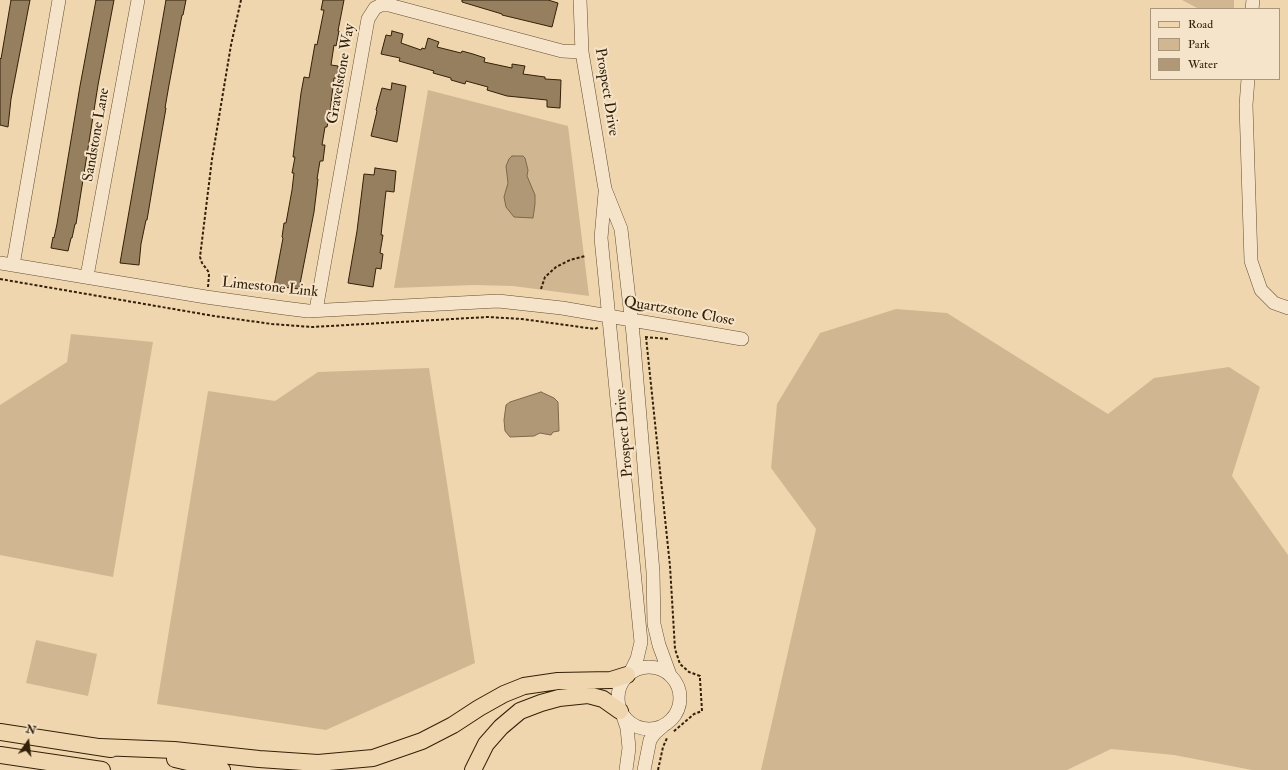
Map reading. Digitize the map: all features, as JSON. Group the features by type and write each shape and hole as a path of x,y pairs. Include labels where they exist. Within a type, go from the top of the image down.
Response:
{"main road":[{"path":"100,747 174,750 259,759 318,763 373,758 422,741 453,725 504,694 524,686 558,681 611,680 629,674"},
{"path":"473,770 486,744 501,727 520,711 559,698 588,695 603,699 621,713"},
{"path":"0,732 166,757 222,770"},
{"path":"0,755 102,770"}],"street":[{"path":"13,265 59,0"},
{"name":"Sandstone Lane","path":"87,276 138,0"},
{"name":"Prospect Drive","path":"580,0 582,52 605,189 621,229 631,321 653,572 654,624 659,645 670,675"},
{"name":"Gravelstone Way","path":"316,310 368,19 375,8 381,5 389,5 562,51 582,52"},
{"path":"1248,80 1246,105 1251,261 1261,290 1274,303 1288,308"},
{"name":"Prospect Drive","path":"605,189 601,238 641,642 637,659 629,674"},
{"name":"Limestone Link","path":"0,263 87,276 206,297 284,308 316,310 498,301 562,308 610,317"},
{"name":"Quartzstone Close","path":"610,317 742,339"},
{"path":"626,770 629,753 629,741 627,728 618,706 617,697 619,688 623,680 638,668 656,667 670,675 677,684 680,693 680,702 672,719 655,732 650,740 644,770"},
{"path":"621,713 628,722 641,728 655,728 664,725"}],"path":[{"path":"203,314 209,275 208,270 202,263 200,257 212,159 231,45 241,0"},
{"path":"541,289 545,277 556,267 570,260 585,256"},
{"path":"646,337 668,544 675,629 675,649 680,664 693,674 700,676 702,709 702,711 690,716 666,739 658,770"}],"green space":[{"path":"1182,0 1234,0 1234,8 1197,8"},
{"path":"428,90 568,126 589,296 513,286 474,285 394,288"},
{"path":"896,309 947,313 1108,414 1154,378 1229,367 1260,387 1232,476 1288,555 1288,770 1252,770 1174,755 1111,749 1067,770 761,770 816,529 771,468 777,404 820,333"},
{"path":"71,334 153,342 113,577 0,555 0,405 67,362"},
{"path":"429,368 475,663 326,730 157,704 208,391 275,401 318,372"},
{"path":"36,640 97,654 88,696 26,683"}],"water":[{"path":"512,156 523,156 525,158 528,170 527,176 535,195 533,218 514,217 506,207 504,197 508,183 506,166"},
{"path":"541,392 554,398 558,402 559,431 553,432 551,435 540,433 534,436 510,437 505,431 504,420 506,405 510,402"}],"building":[{"path":"11,0 30,0 11,99 8,127 0,125 0,58 1,59"},
{"path":"96,0 114,0 98,85 76,224 68,251 51,248 57,224"},
{"path":"166,0 186,0 169,85 147,220 141,244 139,265 120,263"},
{"path":"323,0 344,0 331,65 338,66 337,78 334,78 330,112 327,127 325,127 322,145 325,145 323,161 320,161 314,212 299,289 274,286 283,238 284,223 286,223 292,190 294,173 292,173 295,157 293,157 301,93 304,77 309,78 315,44 317,45 324,10 321,10"},
{"path":"462,0 548,0 558,3 552,27 502,15 462,2"},
{"path":"392,31 403,34 401,43 421,50 422,48 425,49 428,38 439,42 437,47 461,53 462,51 473,54 485,58 484,62 512,68 512,64 525,66 523,74 545,77 545,79 561,80 560,108 547,107 547,100 507,96 487,90 488,87 466,81 465,84 451,80 451,78 433,73 434,71 399,61 400,58 381,54 386,35 391,36"},
{"path":"392,83 406,86 397,142 371,136 382,88 391,90"},
{"path":"375,168 396,171 394,192 386,191 381,235 383,235 380,253 383,254 381,269 376,268 373,287 348,283 357,231 364,174 374,175"}]}
